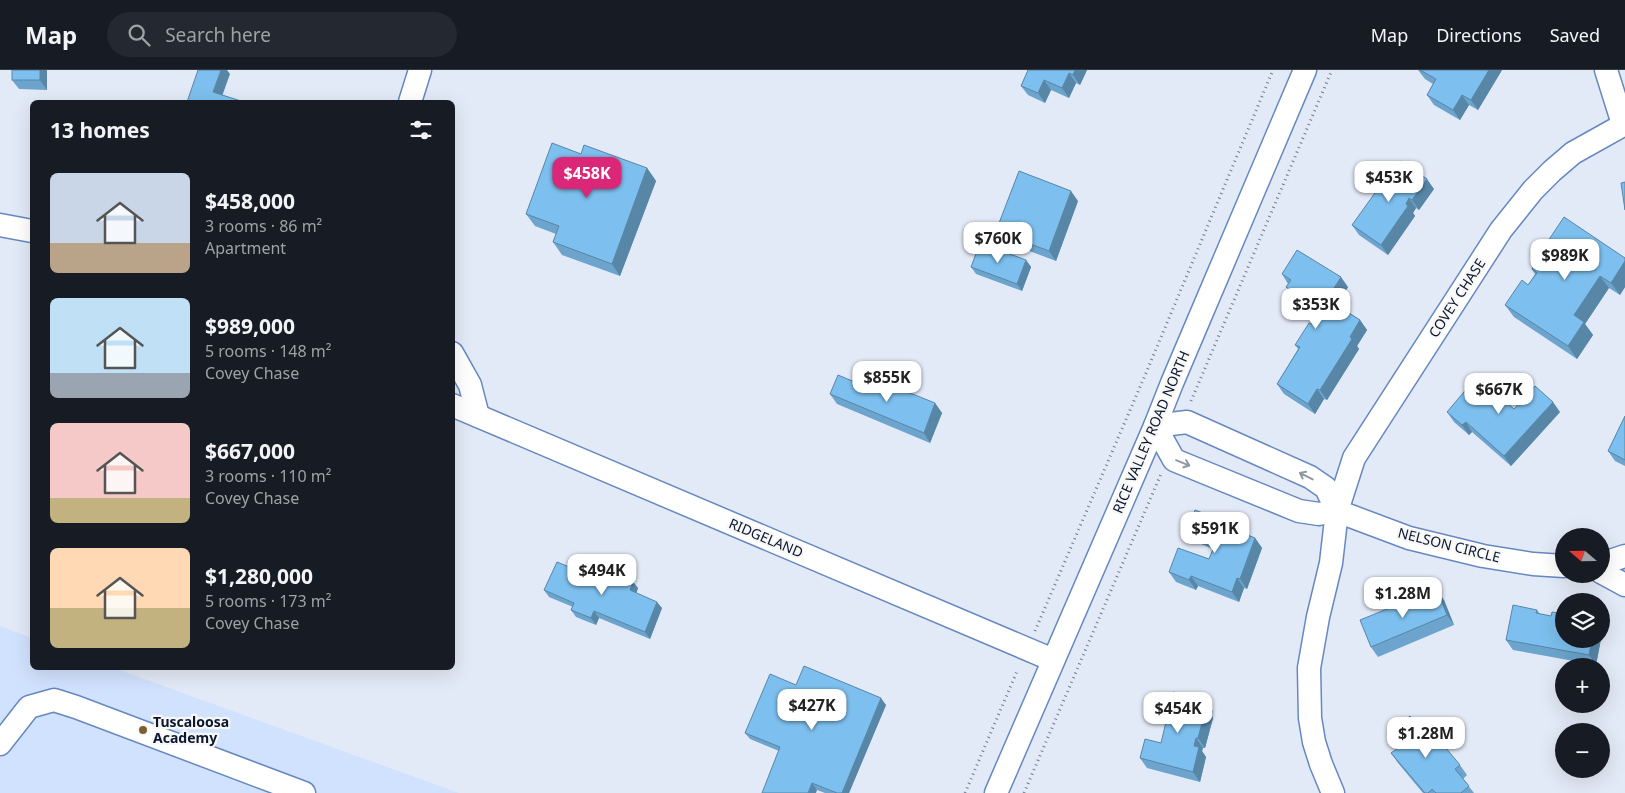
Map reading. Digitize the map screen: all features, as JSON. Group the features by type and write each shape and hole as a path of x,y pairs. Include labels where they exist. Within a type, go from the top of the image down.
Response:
{"street":[{"path":"411,100 420,70"},
{"name":"RICE VALLEY ROAD NORTH","path":"996,793 1155,426 1306,70"},
{"path":"1606,70 1624,124"},
{"name":"COVEY CHASE","path":"1333,793 1314,742 1310,718 1309,668 1318,617 1331,563 1337,511 1354,458 1502,230 1533,190 1573,154 1624,124"},
{"path":"0,225 30,231"},
{"path":"455,358 470,385 478,416"},
{"name":"RIDGELAND","path":"455,406 1053,660"},
{"path":"1187,422 1310,477 1326,488 1337,511 1319,514 1298,511 1174,460 1155,426 1187,422"},
{"name":"NELSON CIRCLE","path":"1337,511 1409,538 1483,556 1555,565"},
{"path":"1610,561 1625,556"},
{"path":"1610,577 1625,585"},
{"path":"0,744 29,707 54,700 304,793"}],"path":[{"path":"965,793 1146,373 1273,70"}],"shaded area":[{"name":"Tuscaloosa Academy","path":"0,626 30,637 30,670 120,670 459,793 0,793"}],"building":[{"path":"12,70 40,70 40,80 12,80"},
{"path":"198,70 221,70 213,92 238,100 188,100"},
{"path":"1028,70 1075,70 1073,75 1069,73 1062,88 1044,80 1038,93 1021,86"},
{"path":"1420,70 1489,70 1471,100 1462,95 1453,110 1427,95 1436,79"},
{"path":"552,143 581,154 584,145 647,168 612,264 553,242 559,226 526,214"},
{"path":"1400,161 1427,179 1412,200 1409,198 1406,204 1408,206 1381,245 1352,225 1380,186 1382,188"},
{"path":"1019,171 1071,191 1049,251 996,231"},
{"path":"1625,182 1625,210 1621,183"},
{"path":"1564,217 1625,258 1611,283 1600,276 1574,315 1584,322 1568,346 1505,305 1522,280 1528,285 1537,273 1532,269 1542,255 1546,258 1555,245 1548,241"},
{"path":"980,243 1026,260 1017,284 971,267"},
{"path":"1297,250 1341,277 1327,299 1360,320 1350,337 1352,339 1320,390 1317,389 1308,404 1277,384 1300,347 1295,345 1309,323 1314,325 1326,306 1315,300 1317,296 1307,290 1302,297 1286,287 1291,280 1282,274"},
{"path":"838,375 886,395 890,385 935,403 924,433 830,394"},
{"path":"1474,380 1484,389 1488,386 1514,409 1535,386 1553,402 1504,456 1466,422 1462,425 1447,412"},
{"path":"1625,416 1625,460 1608,451"},
{"path":"1195,510 1221,520 1219,526 1222,527 1222,525 1255,538 1240,579 1237,578 1232,592 1191,576 1189,580 1169,572 1178,548 1209,559 1216,542 1187,531"},
{"path":"557,562 597,578 602,568 633,582 630,590 657,602 645,632 594,611 591,618 571,610 574,603 544,590"},
{"path":"1437,590 1447,615 1371,647 1360,620 1397,605 1400,611 1415,605 1413,600"},
{"path":"1513,605 1537,610 1536,613 1551,616 1552,612 1555,612 1555,648 1590,648 1589,655 1506,640"},
{"path":"804,666 881,698 842,793 837,793 812,783 808,793 762,793 780,747 745,733 770,674 796,685"},
{"path":"1173,692 1206,701 1198,738 1196,738 1194,746 1199,747 1193,772 1140,758 1145,739 1161,743"},
{"path":"1410,716 1421,728 1426,724 1460,765 1455,769 1469,786 1461,793 1436,793 1432,789 1425,793 1391,753 1398,748 1387,735"}],"place":[{"name":"Tuscaloosa Academy","path":"143,730"}]}
